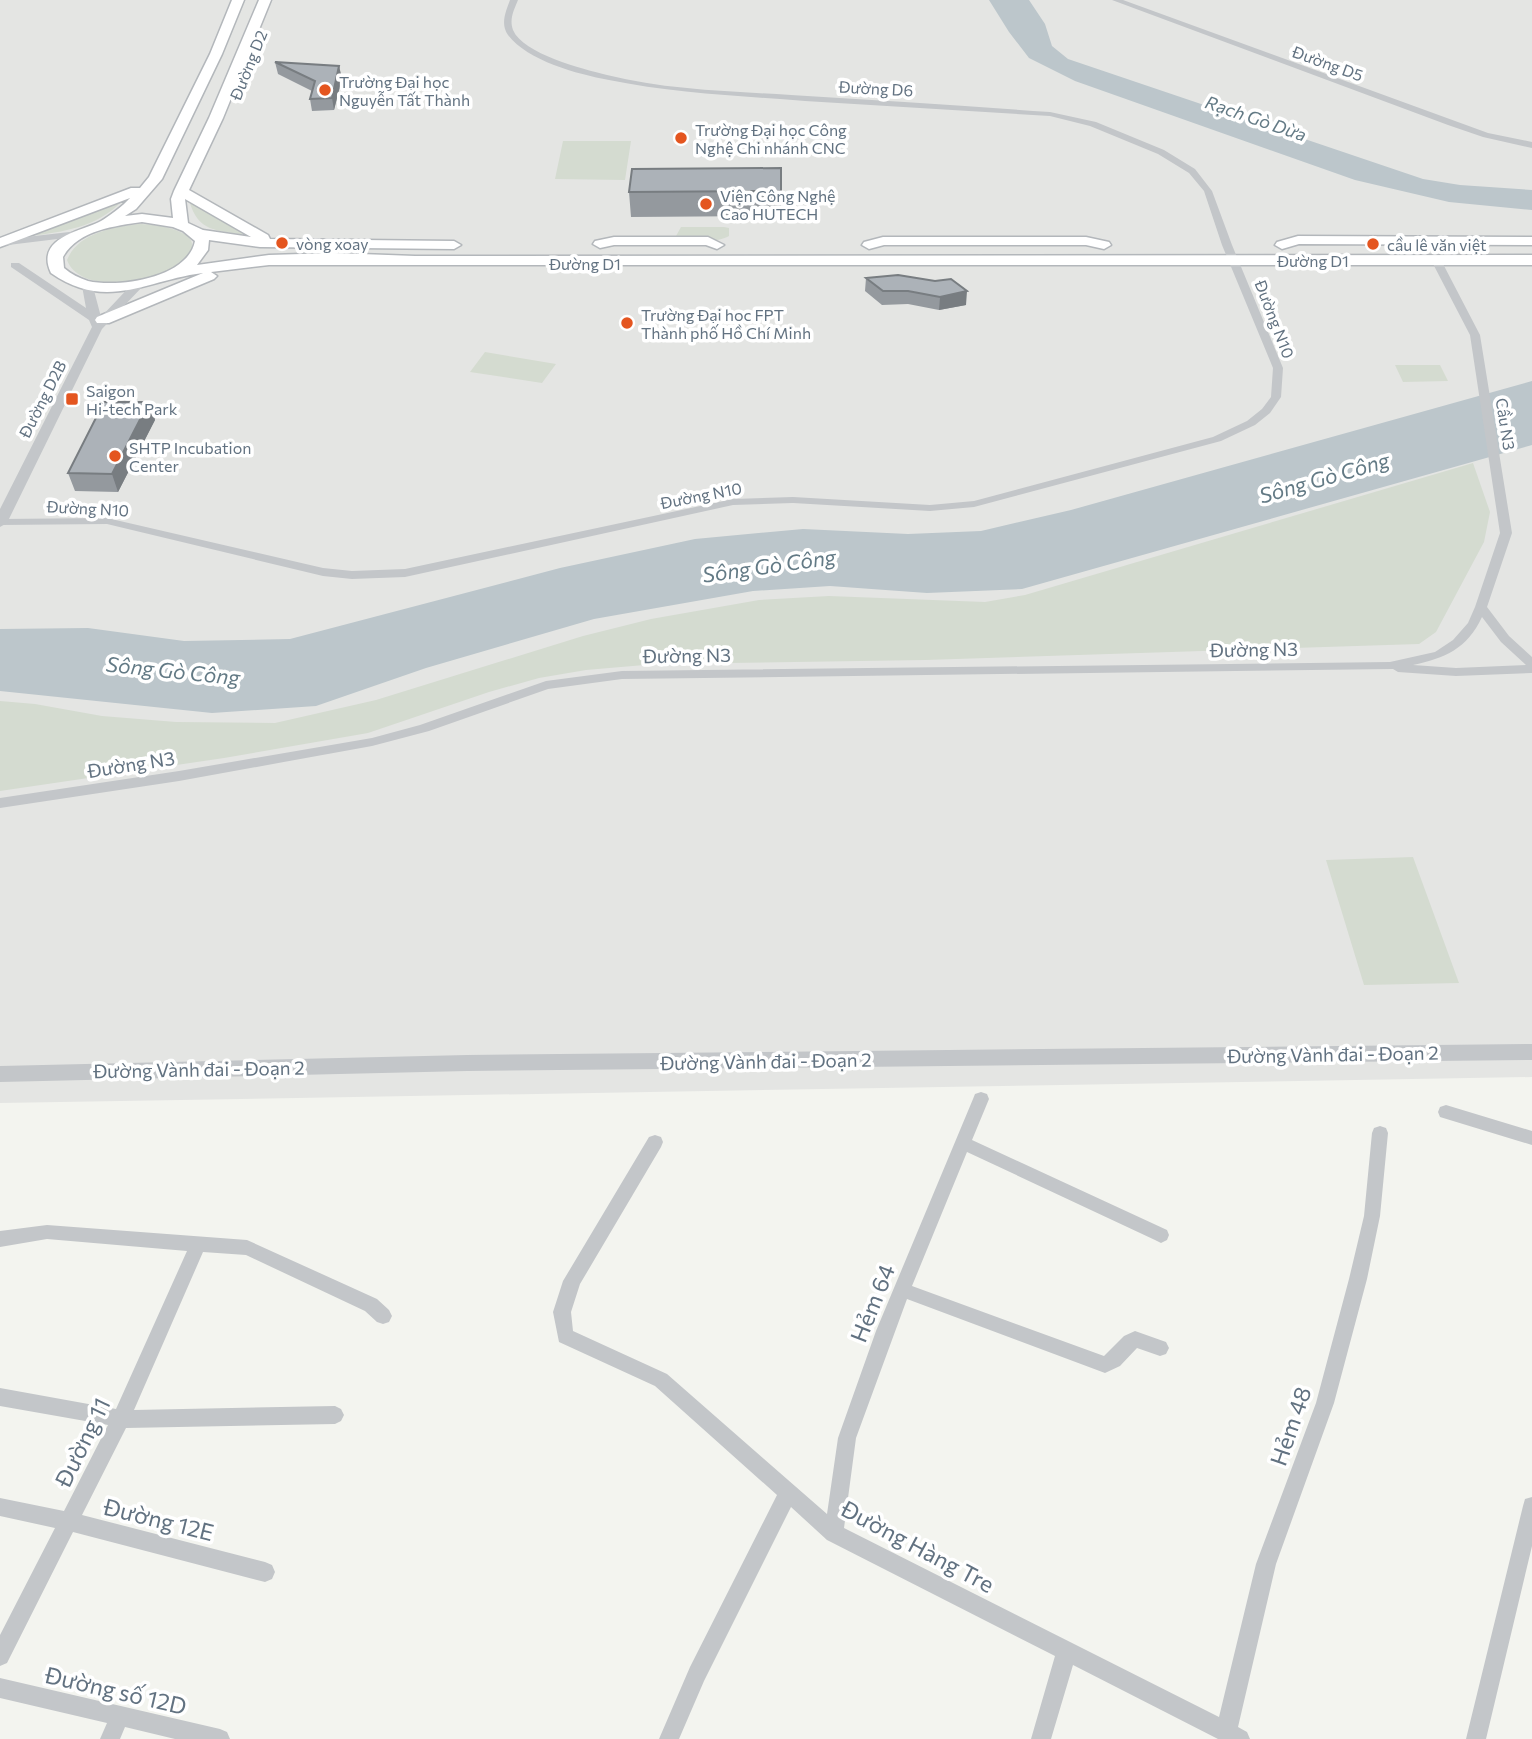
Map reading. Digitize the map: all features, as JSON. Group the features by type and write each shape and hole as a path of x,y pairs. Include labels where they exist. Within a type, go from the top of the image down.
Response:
{"main road":[{"name":"Đường D2","path":"99,225 131,205 149,186 212,63 236,0"},
{"name":"Đường D2","path":"181,223 178,199 181,191 216,118 229,110 269,12 264,4"},
{"path":"0,243 149,186"},
{"path":"181,191 266,239"},
{"path":"64,278 56,270 54,261 57,252 78,234 99,225 142,218 181,223 198,234 201,243 198,253 176,272"},
{"name":"Đường D1","path":"198,234 246,241 717,245 815,252 1104,246 1532,243"},
{"name":"Đường D1","path":"246,241 458,241 472,245"},
{"name":"Đường D1","path":"64,278 88,286 138,285 176,272 241,263 334,258 430,263 740,264 756,259 815,252"},
{"name":"Đường D1","path":"867,252 875,263 892,264 967,264 977,260 1080,260 1092,263 1165,264 1178,260 1532,260"},
{"path":"98,322 241,263"}],"street":[{"name":"Đường D6","path":"514,0 507,18 510,33 529,49 549,61 608,78 756,95 1037,112 1093,124 1161,152 1192,171 1208,191 1227,245"},
{"name":"Đường D5","path":"1116,0 1451,123 1486,135 1532,145"},
{"path":"0,243 78,234"},
{"name":"Đường N10","path":"0,522 107,521 323,572 379,576 432,569 733,502 793,500 930,508 974,504 1217,439 1251,424 1266,411 1276,397 1279,368 1227,245"},
{"name":"Cầu N3","path":"1436,260 1475,335 1497,468"},
{"path":"0,263 64,278"},
{"path":"15,265 98,322"},
{"name":"Đường D2B","path":"0,522 98,322 138,285"},
{"path":"88,286 98,322"},
{"name":"Đường N3","path":"0,803 179,776 372,742 424,728 546,685 622,676 1390,666 1439,655 1457,643 1473,624 1506,533 1497,468"},
{"name":"Đường N3","path":"1481,607 1505,639 1532,667"},
{"name":"Đường N3","path":"1390,666 1407,670 1455,672 1532,667"},
{"name":"Đường Vành đai - Đoạn 2","path":"0,1074 467,1063 1532,1052"},
{"name":"Hẻm 64","path":"834,1533 847,1438 902,1290 965,1144 981,1099"},
{"path":"1446,1112 1532,1138"},
{"name":"Hẻm 48","path":"1233,1736 1266,1564 1325,1403 1358,1279 1372,1216 1380,1133"},
{"name":"Đường Hàng Tre","path":"655,1142 572,1281 562,1312 565,1336 661,1380 834,1533 1233,1736"},
{"path":"965,1144 1161,1235"},
{"path":"0,1239 47,1232 247,1248 371,1305 383,1316"},
{"name":"Đường 11","path":"0,1656 121,1419 198,1244"},
{"path":"902,1290 1105,1365 1115,1362 1126,1344 1135,1339 1160,1348"},
{"path":"0,1397 121,1419 335,1415"},
{"path":"669,1739 697,1674 788,1493"},
{"path":"1476,1739 1532,1506"},
{"name":"Đường 12E","path":"0,1507 70,1522 265,1572"},
{"path":"1041,1739 1068,1651"},
{"name":"Đường số 12D","path":"0,1688 220,1739"},
{"path":"110,1739 120,1716"}],"shaded area":[{"path":"0,0 1532,0 1532,1077 0,1103"},
{"path":"563,141 631,141 625,180 555,179"},
{"path":"189,200 246,235 210,228 203,224"},
{"path":"121,202 90,223 30,236"},
{"path":"138,224 179,231 192,243 191,251 172,269 139,280 121,282 88,279 75,272 67,260 79,244 96,233"},
{"path":"681,227 724,227 729,228 729,236 710,241 688,240 676,236"},
{"path":"485,352 556,364 542,383 470,372"},
{"path":"1395,365 1440,365 1448,381 1403,382"},
{"path":"1473,463 1490,512 1484,542 1436,632 1419,644 925,660 656,664 586,670 539,678 489,692 368,733 224,758 0,791 0,701 35,704 102,716 176,722 275,723 376,700 583,636 651,619 759,600 829,596 985,602 1025,595"},
{"path":"1413,857 1459,983 1364,985 1326,860"}],"water":[{"path":"989,0 1029,0 1045,24 1052,46 1068,59 1423,179 1460,185 1532,190 1532,210 1449,202 1355,180 1075,81 1029,58"},
{"name":"Sông Gò Công","path":"1532,381 1532,445 1022,589 927,593 830,586 753,591 594,619 426,668 316,706 212,713 0,691 0,629 88,628 184,641 290,639 560,568 695,539 803,529 908,534 981,531 1071,510"}],"building":[{"path":"275,62 339,66 332,98 310,99 315,81"},
{"path":"781,168 781,191 629,192 632,169"},
{"path":"898,275 935,281 951,279 967,291 940,297 908,291 883,291 866,278"},
{"path":"104,402 149,402 112,474 68,473"}],"place":[{"name":"Trường Đại học Nguyễn Tất Thành","path":"325,90"},
{"name":"Trường Đại học Công Nghệ Chi nhánh CNC","path":"681,138"},
{"name":"Viện Công Nghệ Cao HUTECH","path":"706,204"},
{"name":"vòng xoay","path":"282,243"},
{"name":"cầu lê văn việt","path":"1373,244"},
{"name":"Trường Đại học FPT Thành phố Hồ Chí Minh","path":"627,323"},
{"name":"Saigon Hi-tech Park","path":"72,399"},
{"name":"SHTP Incubation Center","path":"115,456"}],"water label":[{"name":"Rạch Gò Dừa","path":"1256,118"}]}
